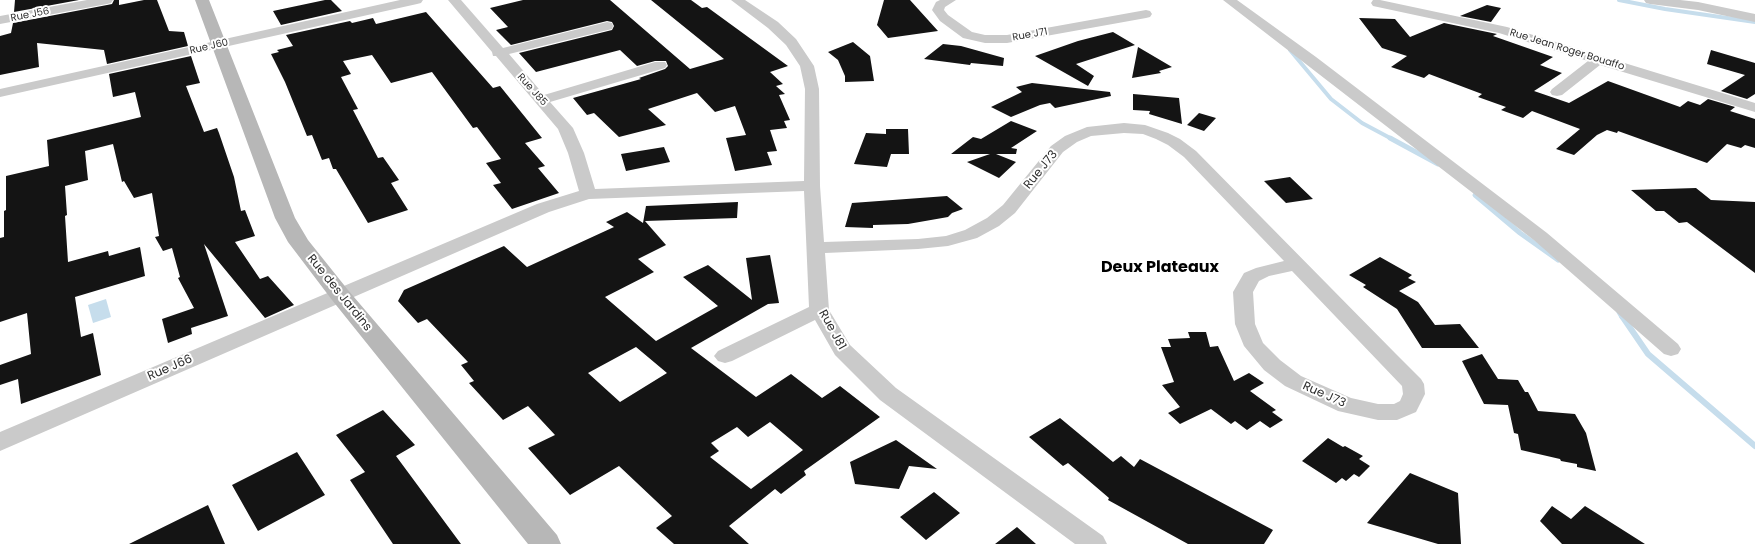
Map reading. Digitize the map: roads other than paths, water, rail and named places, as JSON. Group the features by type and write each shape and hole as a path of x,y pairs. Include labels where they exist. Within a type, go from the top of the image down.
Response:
{"main road":[{"name":"Rue des Jardins","path":"202,0 285,218 299,242 340,295 546,544"}],"street":[{"name":"Rue J56","path":"0,20 88,2 107,0"},
{"name":"Rue J60","path":"0,93 417,0"},
{"name":"Rue J85","path":"454,0 498,53 565,128 576,153 588,194"},
{"name":"Rue J81","path":"737,0 773,25 791,42 807,66 812,89 812,186 819,310 842,350 888,394 1094,544"},
{"name":"Rue J71","path":"950,0 940,6 938,10 944,18 968,35 985,39 1007,39 1146,14"},
{"path":"1229,0 1311,60 1541,237 1671,350"},
{"path":"1650,0 1698,6 1755,18"},
{"name":"Rue Jean Roger Bouaffo","path":"1377,3 1502,30 1755,108"},
{"path":"498,53 608,26"},
{"path":"1557,92 1599,59"},
{"path":"541,100 660,65"},
{"name":"Rue J73","path":"816,248 918,244 948,241 971,234 993,222 1009,209 1057,149 1072,139 1087,132 1124,128 1145,130 1174,142 1190,154 1297,264 1413,384 1414,394 1408,406 1398,412 1378,412 1346,405 1293,380 1272,365 1254,346 1245,324 1243,292 1251,277 1263,272 1297,264"},
{"name":"Rue J66","path":"0,442 543,208 588,194 812,186"},
{"path":"725,356 819,310"}],"water":[{"path":"106,299 111,317 93,323 88,305"}],"waterway":[{"path":"1619,0 1665,9 1755,22"},
{"path":"1290,50 1331,99 1362,123 1392,139"},
{"path":"1390,138 1438,164"},
{"path":"1475,195 1520,233 1558,260"},
{"path":"1619,312 1622,317"},
{"path":"1622,316 1648,354 1755,446"}],"district":[{"name":"Deux Plateaux","path":"1160,268"}]}
